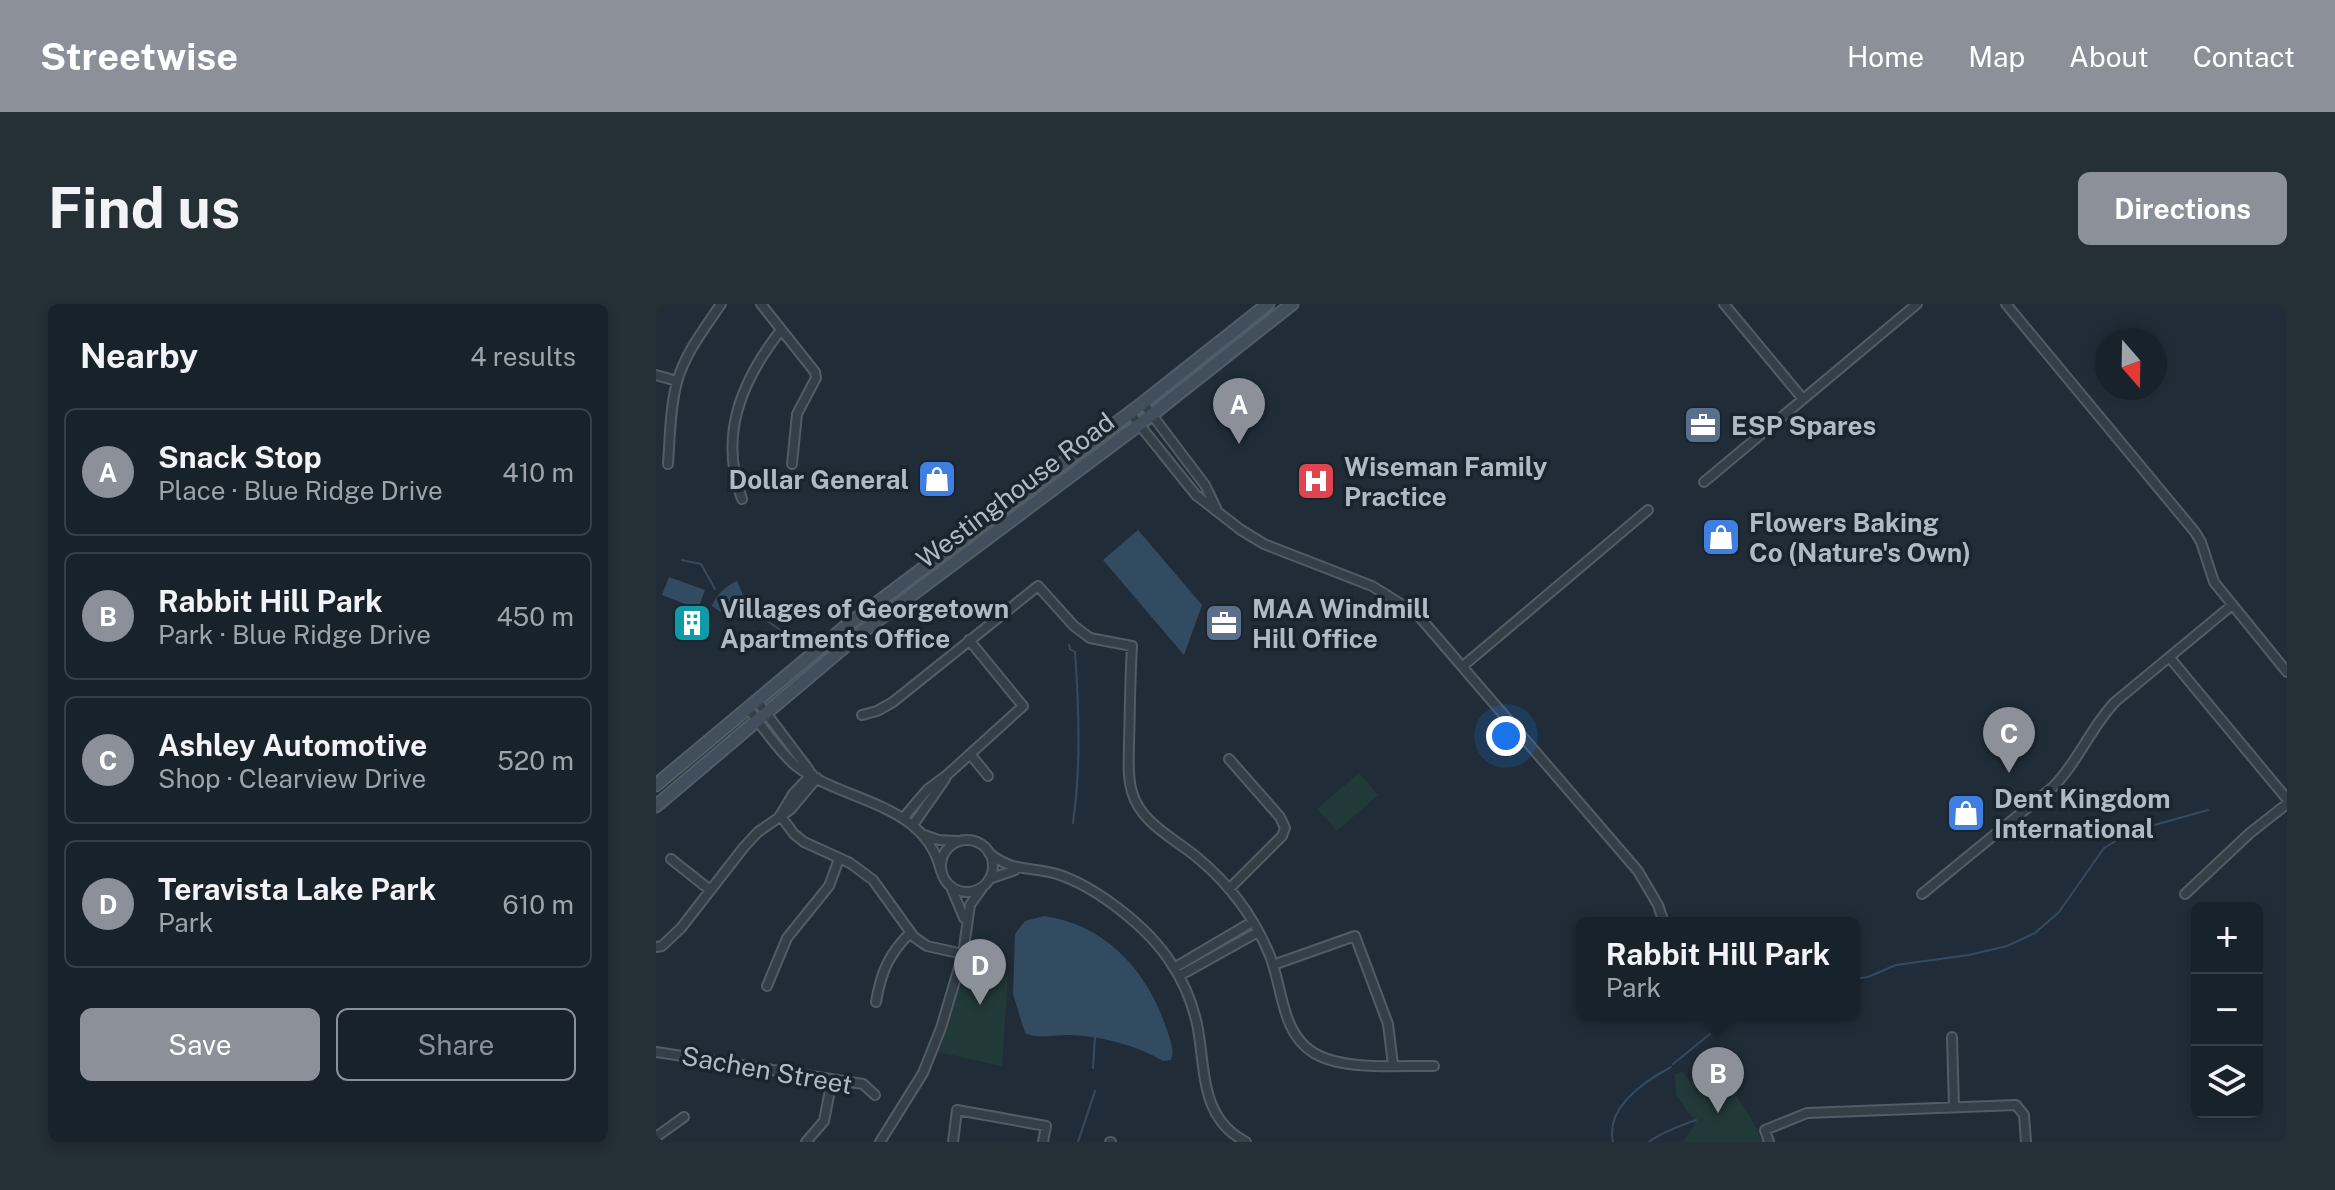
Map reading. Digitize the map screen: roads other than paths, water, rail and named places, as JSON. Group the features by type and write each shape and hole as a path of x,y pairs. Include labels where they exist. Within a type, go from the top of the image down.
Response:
{"main road":[{"name":"Westinghouse Road","path":"656,785 857,617 1130,413 1268,304"},
{"name":"Westinghouse Road","path":"656,806 862,632 1140,424 1292,304"}],"street":[{"path":"668,464 677,381 694,345 721,304"},
{"path":"761,304 815,372 816,378 797,414 792,464"},
{"path":"1724,304 1803,399"},
{"path":"1704,482 1917,304"},
{"path":"2006,304 2195,532 2209,572 2231,606 2287,672"},
{"path":"742,499 733,461 737,405 759,358 781,330"},
{"path":"656,375 677,381"},
{"path":"1143,403 1205,485 1216,509"},
{"path":"1130,413 1196,495 1226,519 1264,544 1354,577 1389,594 1417,614 1638,871 1662,917"},
{"path":"1463,666 1648,510"},
{"path":"862,715 893,702 1038,586 1074,626 1090,638 1132,646 1129,770 1132,792 1145,815 1200,859 1229,889 1252,922 1273,965 1288,1022 1299,1042 1325,1058 1353,1064 1434,1066"},
{"path":"1922,894 2053,787 2071,767 2106,712 2231,606"},
{"path":"904,817 928,789 1023,706 969,640"},
{"path":"2170,658 2287,802 2185,894"},
{"path":"753,705 814,776 827,785 904,817 924,835 936,852 941,871 963,913 965,928"},
{"path":"970,754 988,776"},
{"path":"1229,759 1280,817 1285,828 1282,836 1229,889"},
{"path":"913,825 947,775"},
{"path":"656,947 662,946 681,928 751,839 791,809 814,776"},
{"path":"780,815 804,842 850,863 873,880 910,933 927,946 963,954"},
{"path":"924,835 939,840 977,843 1003,864 1055,873 1076,882 1141,927 1177,972 1192,1006 1210,1104 1224,1126 1246,1142"},
{"path":"941,871 943,855 961,841"},
{"path":"880,1142 923,1073 941,1028 963,954 970,905 989,879 993,866 989,853"},
{"path":"671,859 710,890"},
{"path":"767,986 787,938 829,886 839,859"},
{"path":"989,879 1020,869"},
{"path":"950,886 962,892 982,888"},
{"path":"1177,972 1252,922"},
{"path":"1177,972 1258,932"},
{"path":"876,1002 885,964 894,949 910,933"},
{"path":"1273,965 1355,936 1388,1024 1393,1065"},
{"path":"1952,1037 1954,1107"},
{"name":"Sachen Street","path":"656,1052 863,1084 875,1095"},
{"path":"806,1142 824,1121 832,1080"},
{"path":"1769,1142 1765,1130 1807,1113 2016,1105 2024,1115 2026,1142"},
{"path":"953,1142 957,1110 1046,1126 1043,1142"},
{"path":"656,1137 684,1117"}],"water":[{"path":"1138,530 1202,605 1184,655 1103,560"},
{"path":"669,577 705,590 698,609 662,595"},
{"path":"737,581 748,607 761,616 757,621 725,615 712,606 722,591"},
{"path":"1044,916 1087,929 1122,955 1149,989 1159,1009 1172,1045 1171,1060 1163,1061 1106,1039 1025,1033 1013,994 1015,934 1025,921"}],"waterway":[{"path":"682,560 701,564 715,589"},
{"path":"761,617 782,631 815,633"},
{"path":"1069,645 1075,652 1078,716 1073,823"},
{"path":"1860,978 1896,965 1969,955 2007,946 2035,933 2059,912 2104,848 2133,831 2208,810"},
{"path":"1715,1030 1723,1021"},
{"path":"1673,1064 1710,1034"},
{"path":"1093,1068 1095,1036"},
{"path":"1613,1142 1612,1129 1621,1107 1639,1088 1671,1067"},
{"path":"1078,1142 1095,1091"},
{"path":"1649,1142 1696,1120"}],"place":[{"name":"ESP Spares","path":"1703,425"},
{"name":"Snack Stop","path":"1239,444"},
{"name":"Dollar General","path":"937,479"},
{"name":"Wiseman Family Practice","path":"1316,481"},
{"name":"Flowers Baking Co (Nature's Own)","path":"1721,537"},
{"name":"Villages of Georgetown Apartments Office","path":"692,623"},
{"name":"MAA Windmill Hill Office","path":"1224,623"},
{"name":"Ashley Automotive","path":"2009,773"},
{"name":"Dent Kingdom International","path":"1966,813"},
{"name":"Teravista Lake Park","path":"980,1005"},
{"name":"Rabbit Hill Park","path":"1718,1113"}]}
